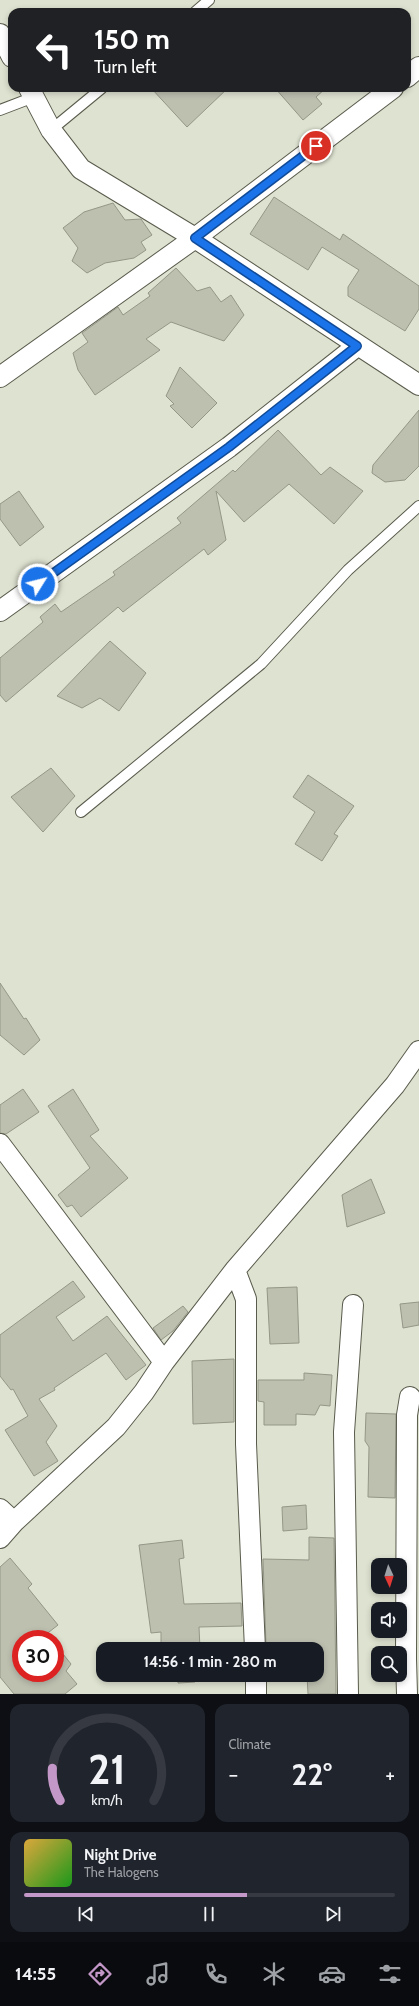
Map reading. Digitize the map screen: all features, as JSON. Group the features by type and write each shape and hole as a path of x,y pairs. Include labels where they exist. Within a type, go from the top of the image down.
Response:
{"street":[{"path":"0,34 8,49"},
{"path":"411,74 419,67"},
{"path":"0,377 195,238 388,92"},
{"path":"31,93 51,130 82,170 195,238 357,346 419,385"},
{"path":"0,611 229,447 357,346"},
{"path":"0,1538 7,1516 116,1426 144,1392 164,1362 235,1270 395,1085 419,1051"},
{"path":"0,1144 164,1362"},
{"path":"235,1270 246,1299 246,1444 255,1642"},
{"path":"348,1694 344,1432 352,1305"},
{"path":"407,1694 407,1422 410,1397"},
{"path":"256,1682 256,1694"}],"lane":[{"path":"200,8 209,0"},
{"path":"51,130 97,92"},
{"path":"0,110 31,93"},
{"path":"81,812 261,664 348,570 419,506"}],"building":[{"path":"155,92 224,92 187,127"},
{"path":"278,92 322,92 316,97 322,104 303,120"},
{"path":"274,197 340,240 343,234 419,286 419,309 405,331 348,296 348,287 359,270 322,247 308,270 250,234"},
{"path":"113,203 125,220 141,219 152,235 141,242 146,250 134,258 105,263 87,273 72,261 78,248 63,228 84,212"},
{"path":"176,268 197,291 210,287 221,302 231,295 244,315 224,341 171,322 146,339 160,350 95,395 78,370 73,353 88,342 82,333 118,307 123,315 150,296 148,293"},
{"path":"180,367 217,403 192,428 170,406 174,404 166,396"},
{"path":"419,410 419,466 405,480 385,482 372,473 373,465"},
{"path":"278,430 321,475 330,467 363,491 334,524 289,484 244,522 216,491 226,540 208,555 204,549 123,612 118,607 6,702 0,695 0,658 43,622 40,617 55,604 61,612 115,575 113,572 181,523 177,518 233,470 235,472"},
{"path":"19,491 44,527 20,546 0,519 0,504"},
{"path":"110,641 146,673 119,711 100,698 82,708 57,696"},
{"path":"51,768 75,796 43,832 11,797"},
{"path":"308,775 354,806 334,834 338,836 322,861 295,844 315,812 293,797"},
{"path":"0,983 40,1040 24,1055 0,1035"},
{"path":"23,1089 39,1112 6,1134 0,1133 0,1105"},
{"path":"73,1089 99,1130 90,1136 128,1178 81,1217 72,1205 67,1207 58,1195 90,1168 48,1106"},
{"path":"371,1179 385,1213 347,1227 342,1195"},
{"path":"73,1281 85,1297 56,1317 73,1341 107,1316 146,1365 126,1380 106,1353 54,1388 55,1390 39,1399 57,1426 46,1442 58,1461 34,1476 5,1430 28,1416 13,1389 11,1390 0,1376 0,1335"},
{"path":"297,1287 299,1343 270,1344 267,1288"},
{"path":"419,1302 419,1325 403,1328 400,1304"},
{"path":"183,1306 188,1312 173,1331 161,1340 153,1328"},
{"path":"234,1359 234,1422 193,1424 192,1361"},
{"path":"304,1373 332,1375 330,1406 320,1405 315,1415 296,1414 296,1425 264,1425 264,1402 258,1401 258,1380 304,1380"},
{"path":"366,1413 396,1414 395,1498 368,1497 369,1447 365,1441"},
{"path":"306,1505 307,1529 283,1531 282,1507"},
{"path":"309,1537 334,1538 336,1694 308,1694 307,1682 324,1682 324,1642 266,1642 263,1559 309,1560"},
{"path":"182,1540 184,1558 179,1559 184,1604 241,1603 242,1626 199,1627 200,1642 161,1642 161,1632 151,1633 139,1545"},
{"path":"10,1558 32,1584 28,1588 58,1625 52,1630 12,1630 12,1682 64,1682 64,1655 71,1664 66,1671 77,1684 65,1694 14,1694 0,1677 0,1567"}],"route":[{"path":"38,584 229,447 357,346 195,238 316,146"}]}
